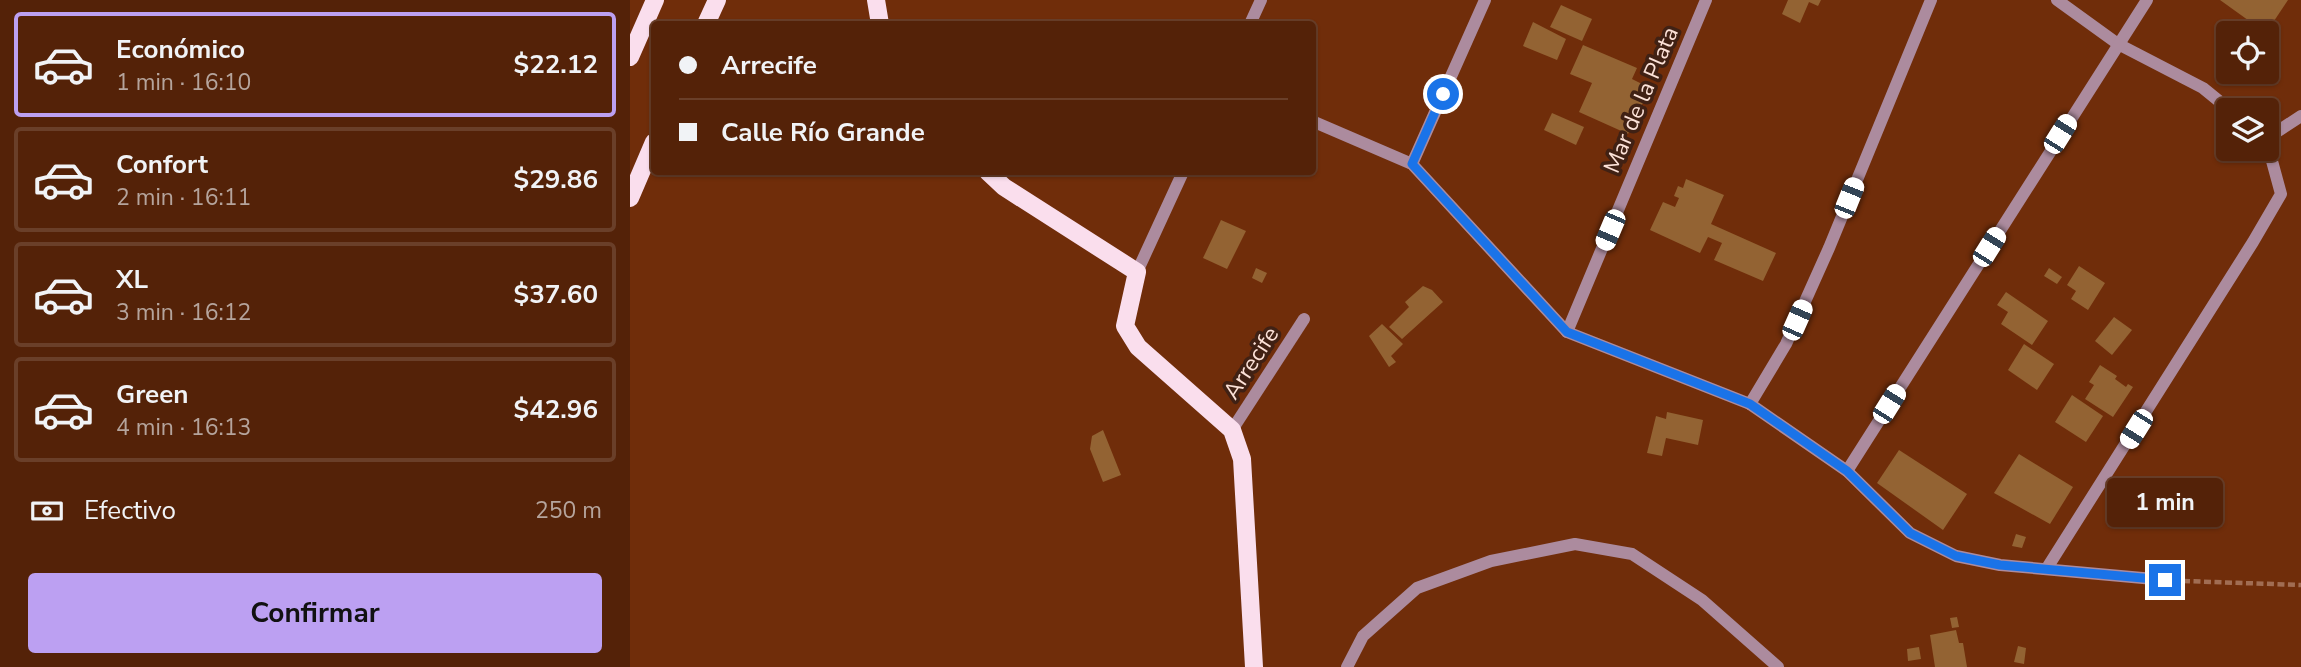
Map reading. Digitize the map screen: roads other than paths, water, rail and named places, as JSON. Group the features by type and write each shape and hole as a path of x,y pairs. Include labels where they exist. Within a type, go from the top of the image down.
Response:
{"main road":[{"path":"630,57 655,0"},
{"path":"707,21 717,0"},
{"path":"876,0 880,21"},
{"path":"630,198 651,149"},
{"path":"991,175 1004,187 1137,272 1125,326 1138,347 1232,430 1242,459 1254,667"}],"street":[{"path":"1251,21 1261,0"},
{"path":"1412,164 1485,0"},
{"name":"Mar de la Plata","path":"1567,332 1706,0"},
{"path":"1750,404 1786,344 1829,248 1931,0"},
{"path":"2057,0 2118,44 2203,88 2216,99"},
{"path":"1847,471 2147,0"},
{"path":"2279,130 2301,116"},
{"path":"1316,123 1412,164 1567,332 1750,404 1847,471 1910,533 1956,556 2000,565 2165,580"},
{"path":"2048,568 2281,194 2272,161"},
{"path":"1137,272 1182,175"},
{"name":"Arrecife","path":"1232,430 1304,319"},
{"path":"1347,667 1363,636 1417,588 1491,561 1575,544 1632,554 1702,600 1777,667"}]}
